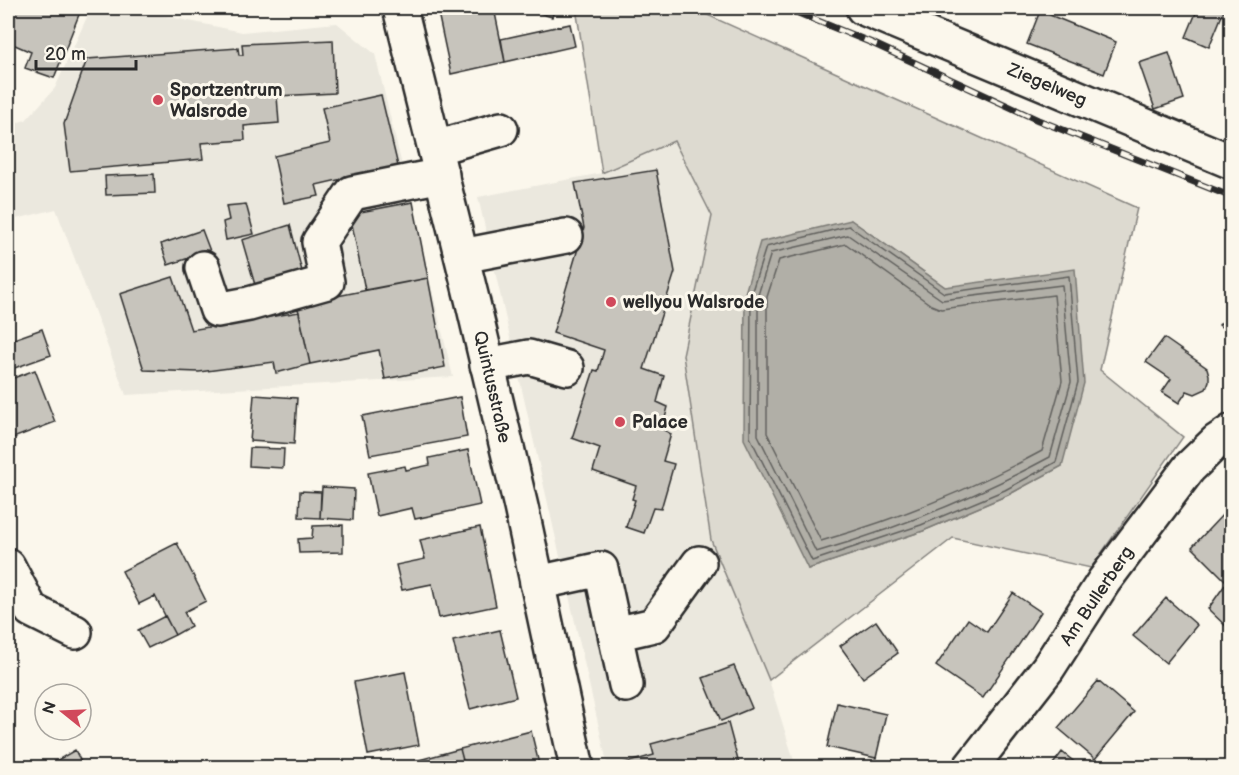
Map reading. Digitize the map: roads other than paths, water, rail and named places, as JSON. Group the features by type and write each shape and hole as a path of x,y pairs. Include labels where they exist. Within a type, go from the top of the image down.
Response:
{"street":[{"name":"Quintusstraße","path":"400,8 462,256 577,768"},
{"name":"Ziegelweg","path":"863,8 1232,162"},
{"path":"203,268 217,310 249,304 327,282 319,242 352,193 438,161 501,129"},
{"path":"462,256 566,236"},
{"path":"487,365 530,357 567,368"},
{"name":"Am Bullerberg","path":"970,768 1048,668 1104,581 1189,468 1216,441 1232,431"},
{"path":"615,634 654,625 699,563"},
{"path":"8,566 31,610 75,632"},
{"path":"537,583 602,569 626,685"}],"water":[{"path":"851,220 945,287 1075,269 1084,383 1062,466 1008,495 923,531 808,569 744,439 745,293 760,242"}],"railway":[{"path":"786,8 872,43 1038,120 1232,197"}],"place":[{"name":"Sportzentrum Walsrode","path":"158,100"},
{"name":"wellyou Walsrode","path":"611,302"},
{"name":"Palace","path":"620,422"}]}
